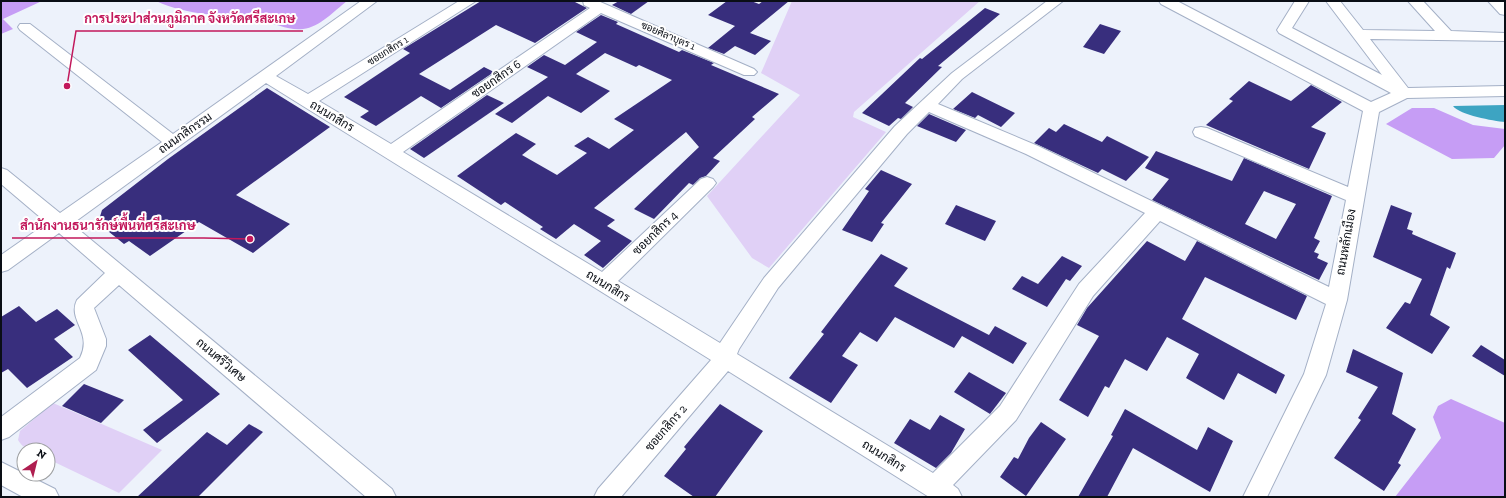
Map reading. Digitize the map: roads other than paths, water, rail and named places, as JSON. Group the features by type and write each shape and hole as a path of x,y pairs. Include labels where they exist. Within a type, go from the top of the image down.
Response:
{"street":[{"name":"ถนนกสิกรรม","path":"1,265 370,1"},
{"name":"ซอยกสิกร 1","path":"308,102 469,1"},
{"name":"ซอยศิลาบุตร 1","path":"586,1 749,72"},
{"name":"ซอยกสิกร 2","path":"606,497 725,359 729,346 771,283 901,130 957,76 1056,1"},
{"path":"1166,1 1371,109 1404,93 1505,91"},
{"path":"1302,1 1284,30 1404,93"},
{"path":"1333,1 1360,34 1404,93"},
{"path":"1415,1 1446,36"},
{"path":"1495,1 1505,11"},
{"name":"ซอยกสิกร 6","path":"391,152 600,7"},
{"path":"24,27 173,142"},
{"path":"1360,34 1505,37"},
{"name":"ถนนกสิกร","path":"266,76 942,492"},
{"path":"926,105 1032,150 1337,300"},
{"name":"ถนนหลักเมือง","path":"1255,497 1316,375 1337,300 1354,196 1371,109"},
{"path":"1200,132 1354,196"},
{"name":"ถนนศรีวิเศษ","path":"1,174 376,495"},
{"name":"ซอยกสิกร 4","path":"604,283 707,182"},
{"path":"942,492 1008,413 1086,290 1157,212"},
{"path":"1,430 88,364 95,352 96,337 85,316 84,306 105,284 119,274"},
{"path":"1,473 47,497"}],"water":[{"path":"1505,105 1505,122 1469,115 1453,106"}],"place":[{"name":"การประปาส่วนภูมิภาค จังหวัดศรีสะเกษ","path":"67,86"},
{"name":"สำนักงานธนารักษ์พื้นที่ศรีสะเกษ","path":"250,239"}]}
